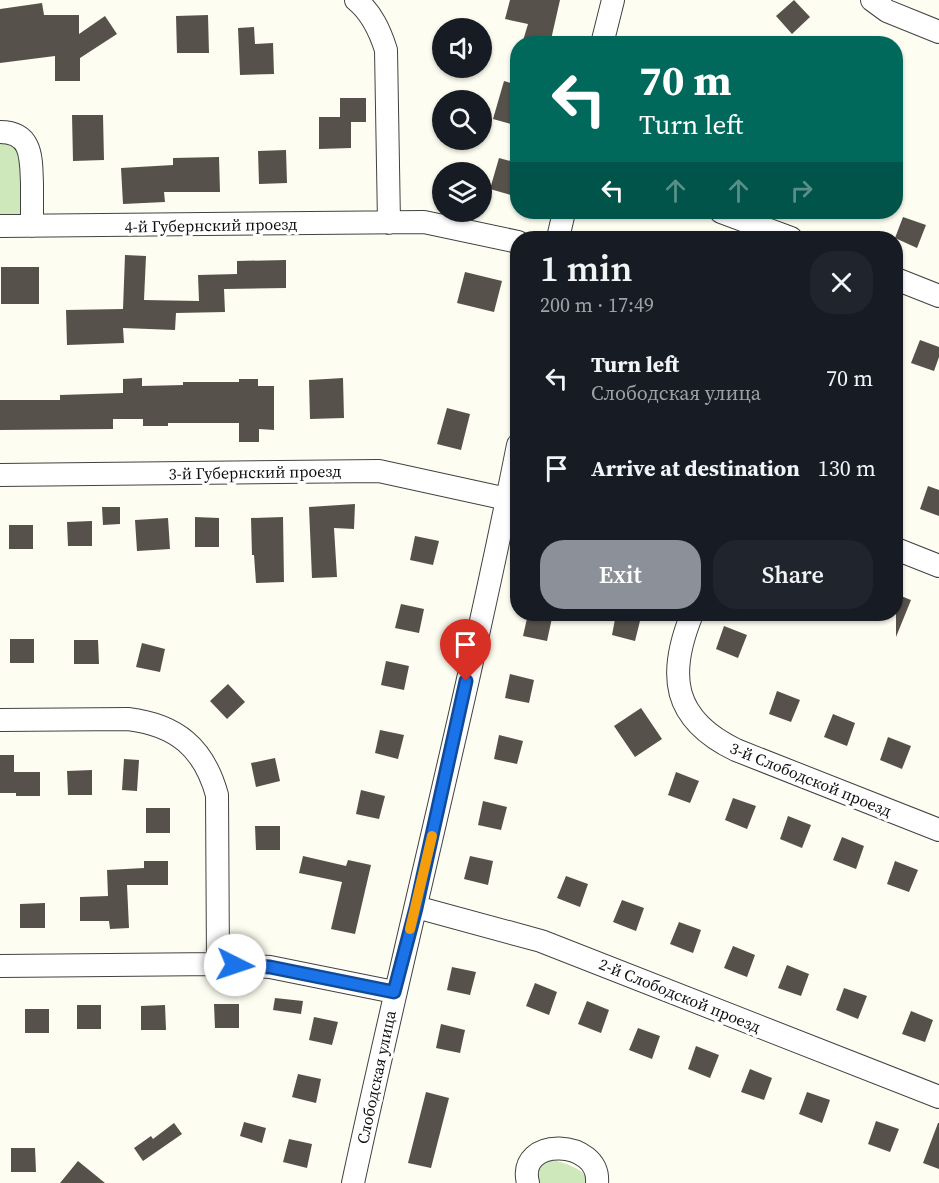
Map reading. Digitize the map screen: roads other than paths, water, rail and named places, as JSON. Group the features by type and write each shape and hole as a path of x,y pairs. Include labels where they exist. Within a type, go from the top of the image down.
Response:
{"street":[{"path":"356,0 373,18 386,50 389,223"},
{"path":"605,36 613,0"},
{"path":"872,0 887,11 939,32"},
{"path":"0,132 13,134 23,140 29,149 32,226"},
{"path":"740,219 772,231"},
{"name":"4-й Губернский проезд","path":"0,226 424,222 510,240"},
{"path":"903,282 939,296"},
{"name":"3-й Губернский проезд","path":"0,475 379,471 507,499"},
{"name":"Слободская улица","path":"353,1183 394,992 416,908 510,484"},
{"path":"903,552 939,566"},
{"name":"3-й Слободской проезд","path":"689,621 677,661 678,684 686,706 698,725 715,740 939,830"},
{"path":"0,720 128,719 146,721 172,731 193,747 208,770 217,795 218,964"},
{"name":"2-й Слободской проезд","path":"416,908 541,941 939,1097"},
{"path":"0,966 218,964 270,967 394,992"},
{"path":"528,1183 529,1166 535,1157 544,1150 555,1147 579,1153 588,1159 595,1168 597,1183"}]}
